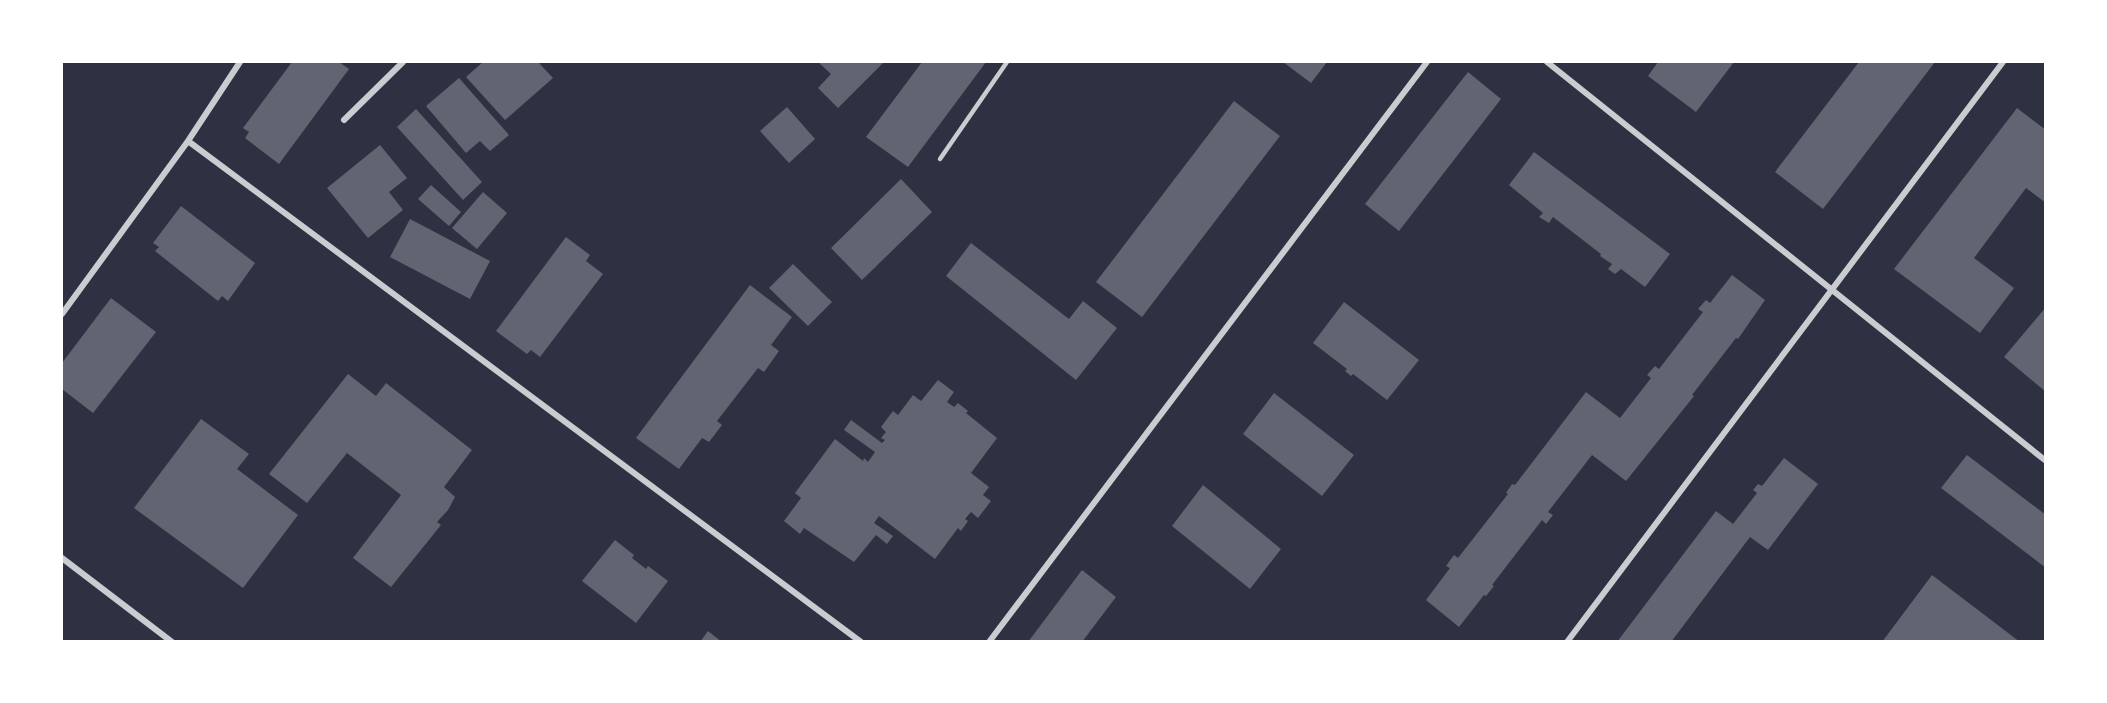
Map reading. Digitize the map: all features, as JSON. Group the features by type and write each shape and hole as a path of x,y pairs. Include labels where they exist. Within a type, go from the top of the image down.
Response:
{"street":[{"path":"62,314 188,141 240,62"},
{"path":"344,120 403,62"},
{"path":"989,642 1427,62"},
{"path":"1547,62 2046,461"},
{"path":"1567,642 2003,62"},
{"path":"188,141 861,642"},
{"path":"62,558 172,642"}],"lane":[{"path":"940,159 1007,62"}],"building":[{"path":"292,62 339,62 349,69 279,164 245,138 249,132 243,128"},
{"path":"483,62 538,62 553,78 505,120 466,77"},
{"path":"818,62 884,62 838,108 818,88 831,74"},
{"path":"922,62 986,62 908,167 866,137"},
{"path":"1283,62 1327,62 1311,83"},
{"path":"1658,62 1734,62 1696,112 1648,76"},
{"path":"1859,62 1935,62 1823,209 1775,172"},
{"path":"1468,72 1501,99 1399,231 1365,204"},
{"path":"459,78 509,135 490,151 480,141 466,153 426,106"},
{"path":"1234,101 1280,136 1142,317 1096,282"},
{"path":"787,107 815,139 789,163 760,131"},
{"path":"2017,108 2046,130 2046,203 2026,188 1974,258 2014,288 1980,333 1894,269"},
{"path":"416,109 482,182 463,200 397,127"},
{"path":"380,145 407,178 389,192 403,210 368,238 327,188"},
{"path":"1534,152 1670,254 1645,287 1621,269 1615,274 1608,269 1612,264 1600,256 1601,254 1553,217 1549,223 1539,217 1543,213 1509,185"},
{"path":"901,179 932,212 862,280 831,248"},
{"path":"431,185 461,212 449,226 418,199"},
{"path":"483,192 507,213 477,249 452,228"},
{"path":"181,206 255,263 228,301 222,296 218,301 155,251 159,247 153,243"},
{"path":"410,219 490,261 470,299 390,257"},
{"path":"566,237 590,255 586,261 603,274 540,357 531,350 527,354 496,331"},
{"path":"971,243 1069,319 1083,301 1117,328 1076,380 946,276"},
{"path":"793,264 832,302 808,326 769,288"},
{"path":"1732,275 1765,300 1738,339 1736,338 1692,395 1694,396 1626,481 1592,455 1548,512 1553,515 1546,524 1542,520 1492,585 1494,586 1459,627 1426,600 1450,568 1446,566 1454,555 1458,558 1508,494 1506,493 1512,484 1515,485 1586,392 1620,418 1651,378 1647,375 1655,366 1659,369 1703,312 1698,309 1706,300 1710,303"},
{"path":"750,285 792,317 771,345 779,351 764,372 758,368 717,421 722,425 709,442 702,438 679,469 636,438"},
{"path":"111,298 156,332 93,413 62,389 62,363"},
{"path":"1344,302 1419,360 1387,400 1353,374 1351,376 1345,371 1347,369 1313,343"},
{"path":"2046,307 2046,392 2004,357"},
{"path":"348,374 376,396 386,383 472,450 444,487 455,497 448,510 437,522 441,525 391,587 353,558 401,495 347,453 307,503 269,474"},
{"path":"938,380 954,392 947,402 954,407 958,403 968,411 966,413 997,438 971,473 989,487 983,495 991,501 978,518 971,512 965,519 968,521 961,531 958,528 935,559 879,516 874,523 893,536 887,544 876,535 854,562 804,528 800,534 784,521 801,498 795,493 835,439 863,461 864,458 868,462 875,452 844,430 851,420 882,443 885,440 881,438 886,432 881,427 893,411 898,415 913,395 921,401"},
{"path":"1274,393 1354,455 1322,496 1243,434"},
{"path":"201,419 249,454 237,469 298,515 243,588 134,508"},
{"path":"1967,455 2046,515 2046,568 1941,488"},
{"path":"1784,458 1818,484 1768,550 1750,537 1671,642 1617,642 1716,511 1733,524 1757,493 1753,490 1758,484 1762,486"},
{"path":"1203,485 1281,549 1250,589 1172,526"},
{"path":"615,540 634,555 632,558 646,569 648,566 668,581 636,623 582,581"},
{"path":"1082,570 1116,597 1082,642 1028,642"},
{"path":"1932,575 2020,642 1882,642"},
{"path":"708,631 722,642 700,642"}]}
